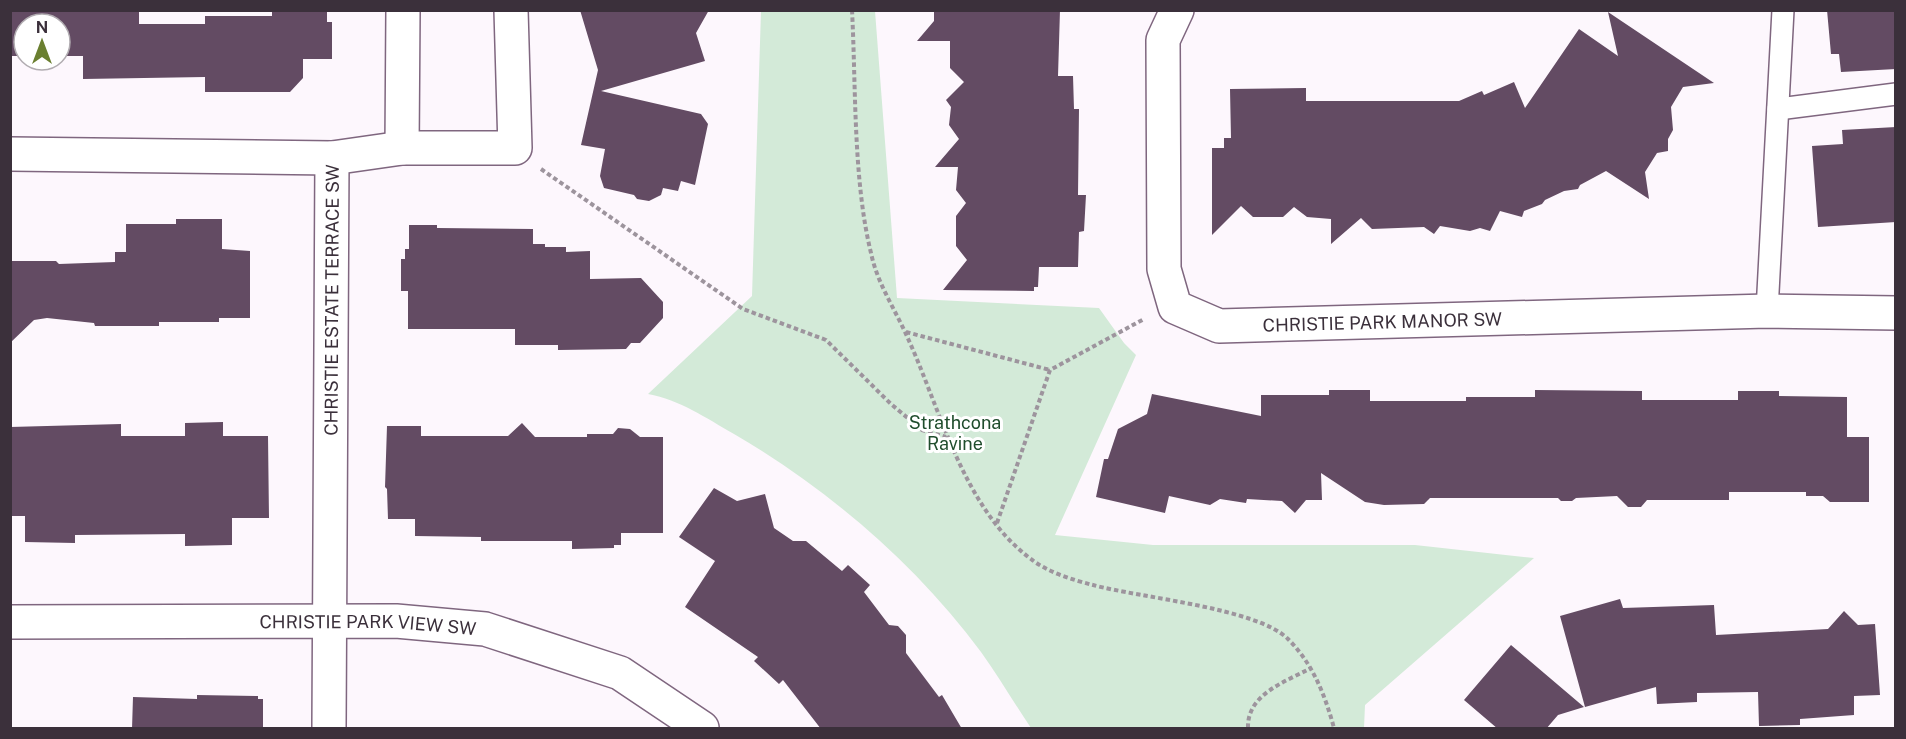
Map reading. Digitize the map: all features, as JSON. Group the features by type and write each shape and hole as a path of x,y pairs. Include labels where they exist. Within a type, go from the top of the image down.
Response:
{"street":[{"path":"402,148 403,10"},
{"path":"332,158 402,148 515,148 511,10"},
{"path":"1175,307 1164,269 1163,40 1177,10"},
{"name":"CHRISTIE ESTATE TERRACE SW","path":"10,154 332,158 329,729"},
{"name":"CHRISTIE PARK MANOR SW","path":"1175,307 1219,326 1767,311 1896,313"},
{"name":"CHRISTIE PARK VIEW SW","path":"10,622 331,620 396,621 485,629 620,673 702,729"}],"lane":[{"path":"1767,311 1784,10"},
{"path":"1778,109 1896,94"}],"path":[{"path":"852,10 864,218 874,264 889,304 905,332 946,437 996,523 1008,540 1033,561 1078,581 1122,592 1247,616 1270,626 1287,638 1311,668 1327,700 1334,729"},
{"path":"515,148 743,309 826,340 891,404 922,430 946,437"},
{"path":"996,523 1050,370 1125,327 1175,307"},
{"path":"905,332 1050,370"},
{"path":"1248,729 1247,717 1256,700 1311,668"}],"green space":[{"name":"Strathcona Ravine","path":"761,11 875,11 897,298 1099,308 1124,343 1136,355 1055,535 1153,545 1415,545 1534,558 1365,705 1364,728 1031,728 988,661 956,620 899,559 868,531 803,479 734,434 692,410 648,394 752,296"}],"building":[{"path":"10,10 139,10 139,24 205,24 205,16 272,16 272,10 327,10 327,22 332,22 332,59 303,59 303,78 290,92 205,92 205,77 83,79 83,56 72,56 72,12 12,12 12,56 10,56"},
{"path":"580,10 709,10 696,33 705,61 601,91 701,114 708,124 695,185 681,181 678,191 663,188 661,195 649,201 604,188 600,176 605,149 581,145 598,70"},
{"path":"934,10 1060,10 1058,76 1073,76 1074,109 1079,109 1078,195 1086,195 1084,231 1079,232 1078,267 1039,267 1038,287 1034,287 1034,291 943,290 967,260 956,246 956,216 966,203 956,190 958,167 935,167 959,139 949,125 951,107 946,100 964,82 950,68 950,41 917,41 934,21"},
{"path":"1827,10 1896,10 1896,69 1841,72 1839,54 1831,54"},
{"path":"1608,12 1714,83 1683,87 1671,107 1673,130 1668,139 1668,151 1657,153 1645,172 1649,199 1606,171 1580,185 1578,189 1564,191 1524,211 1522,217 1500,211 1490,231 1480,228 1470,231 1440,226 1434,234 1424,227 1372,229 1361,218 1331,244 1331,219 1307,217 1294,207 1283,217 1253,217 1241,206 1212,235 1212,148 1224,148 1224,138 1231,138 1230,89 1306,88 1306,101 1459,101 1482,91 1484,95 1514,82 1525,108 1579,29 1618,56"},
{"path":"1896,127 1896,222 1818,227 1812,146 1843,144 1842,130"},
{"path":"176,219 222,219 222,249 250,251 250,318 219,318 219,322 159,322 159,326 95,326 94,323 47,318 34,320 10,343 10,261 56,261 59,264 115,262 115,252 126,252 126,224 176,224"},
{"path":"409,225 437,225 437,228 533,229 533,244 545,244 545,247 566,247 566,252 590,251 590,279 641,278 663,302 663,318 640,343 631,343 626,349 558,350 558,345 515,345 515,329 408,329 408,291 401,291 401,259 405,259 405,249 409,249"},
{"path":"1329,390 1370,390 1370,401 1466,401 1466,397 1535,397 1535,390 1642,391 1642,400 1738,400 1738,391 1779,391 1779,396 1847,397 1847,437 1869,437 1869,502 1830,502 1823,496 1806,496 1806,492 1729,492 1729,500 1647,500 1641,507 1628,507 1617,496 1576,498 1572,501 1561,501 1558,498 1430,498 1424,504 1384,505 1365,502 1321,473 1322,500 1306,500 1295,513 1282,501 1247,499 1246,503 1220,499 1210,505 1169,496 1165,513 1096,497 1104,459 1108,459 1118,429 1147,414 1152,394 1261,416 1261,395 1329,395"},
{"path":"223,422 223,436 268,436 269,518 232,518 232,545 185,546 185,534 75,535 75,543 25,542 25,516 10,516 10,427 121,424 121,436 185,436 185,423"},
{"path":"522,423 535,437 587,437 587,434 613,434 618,428 630,429 640,437 663,437 663,533 621,533 621,545 614,545 614,548 572,549 572,541 481,541 481,537 415,536 415,519 388,519 387,489 385,487 387,426 421,426 421,436 508,436"},
{"path":"714,488 737,501 765,494 774,528 793,541 806,541 842,571 848,565 870,585 864,592 889,625 898,626 906,635 906,653 939,697 942,695 962,729 821,729 783,680 779,684 754,661 758,657 685,607 715,561 679,537"},
{"path":"1620,599 1623,608 1714,605 1716,635 1828,629 1844,611 1858,625 1875,624 1880,695 1854,696 1854,715 1800,719 1800,725 1759,726 1758,692 1697,693 1697,702 1657,704 1656,687 1585,707 1560,616"},
{"path":"1511,645 1584,707 1558,715 1546,729 1498,729 1464,700"},
{"path":"197,695 258,696 258,699 263,699 263,729 132,729 133,697 197,699"}]}
